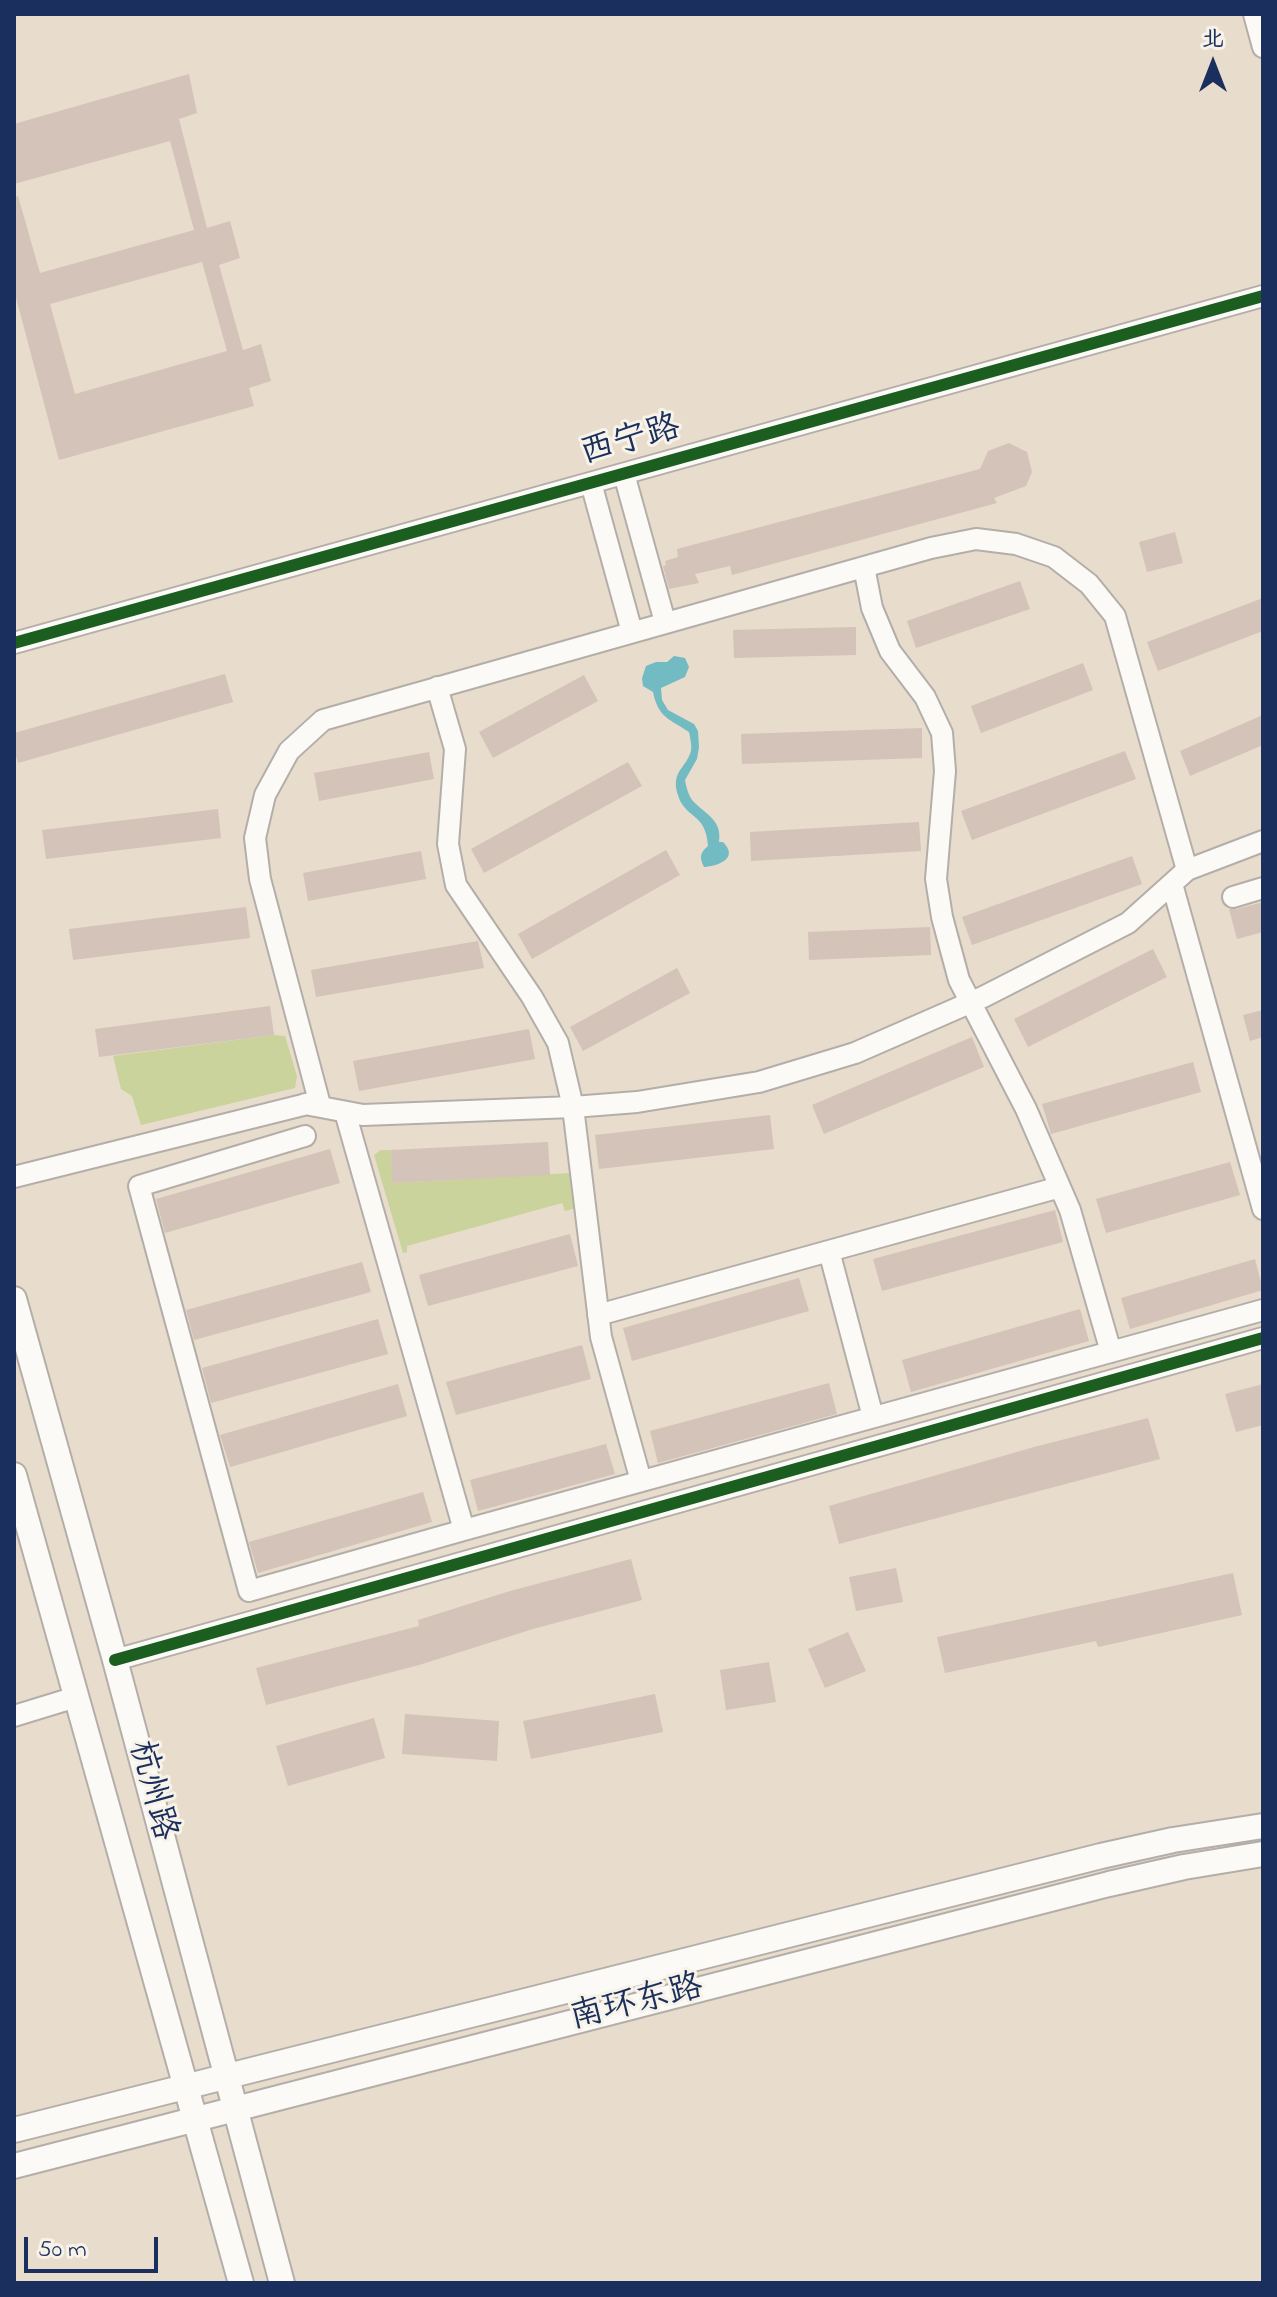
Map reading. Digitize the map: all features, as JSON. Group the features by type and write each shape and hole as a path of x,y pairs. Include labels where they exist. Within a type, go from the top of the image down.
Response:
{"main road":[{"name":"杭州路","path":"14,1299 115,1660 282,2283"},
{"name":"杭州路","path":"14,1475 241,2283"},
{"name":"南环东路","path":"14,2130 1101,1856 1173,1840 1263,1826"},
{"name":"南环东路","path":"14,2166 1109,1884 1263,1854"}],"street":[{"path":"1254,14 1263,47"},
{"name":"西宁路","path":"14,643 1263,296"},
{"path":"624,474 665,622"},
{"path":"591,483 632,632"},
{"path":"14,1177 319,1101 260,879 255,838 265,795 289,751 323,720 931,548 976,539 1016,544 1054,557 1089,584 1115,616 1263,1209"},
{"path":"864,567 872,608 890,651 925,697 942,733 945,771 936,879 942,917 959,980 1026,1109 1070,1210 1111,1352"},
{"path":"437,687 455,749 448,844 456,885 532,997 558,1043 573,1107 601,1337 641,1481"},
{"path":"305,1104 363,1115 573,1107 637,1102 759,1082 855,1053 972,1001 1128,923 1179,877 1263,841"},
{"path":"1233,897 1263,888"},
{"path":"345,1112 464,1530"},
{"path":"305,1136 139,1186 249,1591 1263,1310"},
{"path":"598,1315 1060,1187"},
{"path":"829,1251 873,1417"},
{"path":"115,1660 1263,1338"},
{"path":"14,1716 76,1697"}],"green space":[{"path":"285,1036 297,1076 295,1088 141,1125 132,1096 121,1089 113,1056"},
{"path":"381,1150 391,1150 393,1183 571,1173 576,1208 565,1211 562,1203 407,1246 407,1252 403,1253 374,1155"}],"water":[{"path":"674,656 685,658 689,667 685,677 661,688 662,700 668,710 694,724 698,731 697,759 685,780 690,796 716,824 719,842 723,842 729,853 721,863 704,867 701,855 708,846 706,835 699,821 680,801 676,785 678,774 691,751 689,732 665,716 653,692 643,686 646,666 667,662"}],"building":[{"path":"189,74 197,113 179,119 207,228 230,221 240,258 219,265 243,350 261,344 271,381 249,388 254,406 59,460 14,290 14,197 18,196 40,273 194,230 170,141 14,184 14,124","holes":["202,262 227,351 75,394 50,304"]},
{"path":"1009,443 1027,452 1032,472 1026,486 994,498 997,503 732,575 730,566 695,574 699,583 669,589 663,566 666,565 665,561 678,557 677,549 980,469 988,451"},
{"path":"1175,532 1183,563 1147,572 1139,542"},
{"path":"1020,581 1030,609 916,648 907,621"},
{"path":"1263,598 1263,631 1158,671 1147,642"},
{"path":"856,627 856,655 734,658 733,630"},
{"path":"1083,663 1093,690 981,733 971,706"},
{"path":"225,674 233,702 18,763 14,733"},
{"path":"584,675 598,701 493,758 479,732"},
{"path":"1263,715 1263,745 1190,776 1180,751"},
{"path":"922,728 922,758 742,764 741,734"},
{"path":"1125,751 1136,779 972,840 961,811"},
{"path":"429,752 434,779 319,801 314,773"},
{"path":"628,762 642,786 484,873 471,849"},
{"path":"218,809 221,838 46,859 42,830"},
{"path":"919,822 921,851 751,861 750,832"},
{"path":"666,850 680,875 532,959 518,934"},
{"path":"421,851 426,879 308,901 303,873"},
{"path":"1132,856 1142,884 972,945 962,917"},
{"path":"1263,902 1263,932 1237,939 1229,909"},
{"path":"246,907 250,938 73,960 69,929"},
{"path":"930,927 931,955 809,960 808,932"},
{"path":"478,941 484,968 316,997 311,970"},
{"path":"1153,949 1167,977 1028,1047 1014,1019"},
{"path":"677,968 690,993 583,1051 570,1027"},
{"path":"270,1006 274,1035 99,1057 95,1029"},
{"path":"1263,1010 1263,1037 1250,1041 1243,1015"},
{"path":"529,1029 535,1059 359,1091 353,1061"},
{"path":"972,1037 984,1067 824,1134 812,1105"},
{"path":"1193,1062 1201,1092 1051,1134 1042,1104"},
{"path":"770,1115 774,1149 599,1169 595,1135"},
{"path":"548,1142 550,1175 392,1183 391,1150"},
{"path":"330,1149 340,1183 165,1233 156,1199"},
{"path":"1230,1162 1240,1195 1106,1233 1096,1199"},
{"path":"1055,1210 1063,1242 882,1291 873,1259"},
{"path":"570,1234 578,1266 428,1306 419,1275"},
{"path":"1255,1259 1263,1290 1130,1329 1121,1298"},
{"path":"362,1262 371,1292 194,1340 186,1310"},
{"path":"799,1278 809,1311 632,1361 623,1328"},
{"path":"1080,1309 1089,1341 911,1392 902,1360"},
{"path":"378,1319 388,1354 211,1403 202,1368"},
{"path":"582,1345 591,1379 456,1415 446,1382"},
{"path":"829,1383 837,1414 658,1463 650,1431"},
{"path":"398,1384 407,1416 230,1467 220,1435"},
{"path":"1263,1384 1263,1425 1236,1432 1225,1394"},
{"path":"1148,1418 1160,1459 839,1544 829,1506"},
{"path":"606,1444 615,1474 478,1511 470,1480"},
{"path":"423,1492 432,1522 258,1573 249,1542"},
{"path":"631,1559 642,1600 533,1629 419,1665 266,1705 256,1668 419,1626 418,1620 510,1591"},
{"path":"896,1568 903,1602 856,1611 849,1577"},
{"path":"1233,1573 1242,1615 1098,1647 1096,1641 945,1673 937,1637"},
{"path":"848,1632 866,1671 825,1688 808,1649"},
{"path":"769,1662 776,1702 726,1710 720,1670"},
{"path":"655,1694 663,1732 531,1759 523,1721"},
{"path":"405,1714 499,1721 497,1761 402,1754"},
{"path":"374,1718 385,1758 288,1786 276,1746"}],"cycle path":[{"path":"14,643 1263,296"},
{"path":"115,1660 1263,1338"}]}
